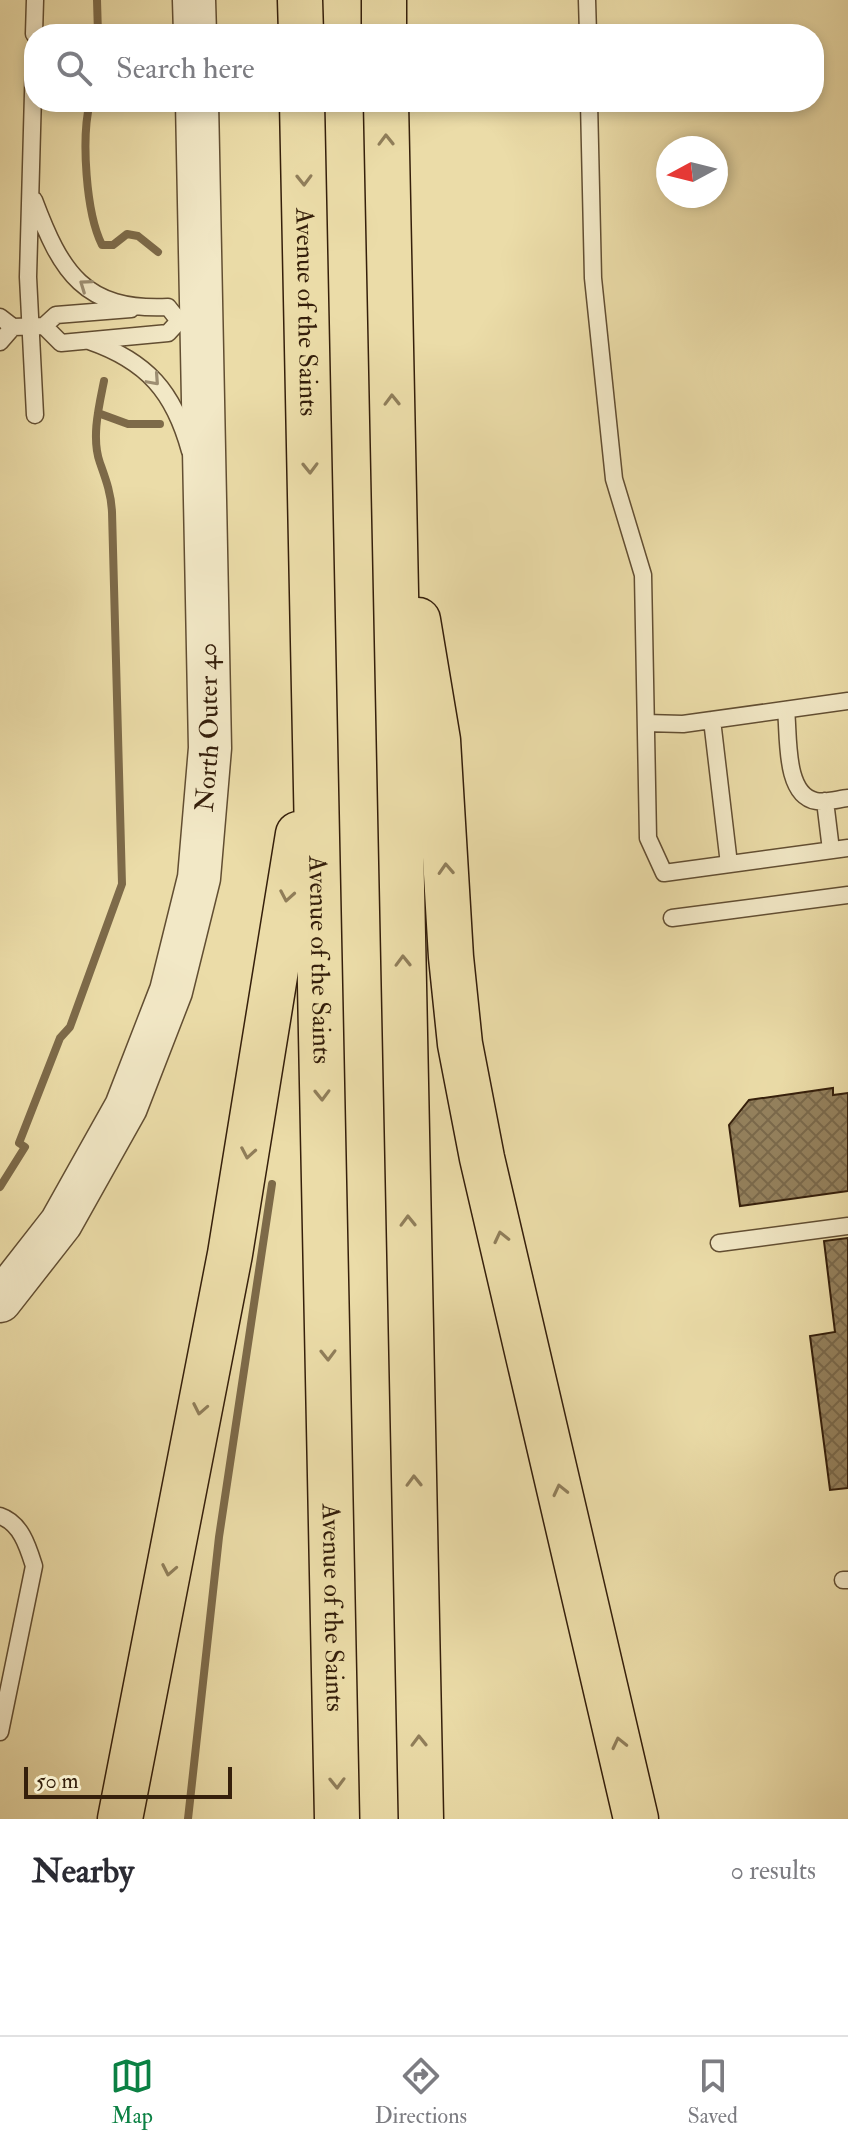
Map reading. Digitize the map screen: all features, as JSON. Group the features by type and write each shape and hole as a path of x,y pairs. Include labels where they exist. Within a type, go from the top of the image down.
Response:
{"highway":[{"path":"300,0 301,24"},
{"path":"384,0 384,24"},
{"name":"Avenue of the Saints","path":"302,112 337,1819"},
{"path":"386,112 421,1819"},
{"path":"394,478 438,740 451,957 460,1044 482,1158 636,1819"},
{"path":"120,1819 252,1131 285,907 315,737"}],"street":[{"path":"194,0 195,24"},
{"name":"North Outer 40","path":"0,1301 61,1223 126,1107 171,991 199,878 210,748 206,542 190,320 197,112"}],"lane":[{"path":"34,24 35,0"},
{"path":"587,0 588,24"},
{"path":"33,112 31,191 37,326 35,415"},
{"path":"589,112 593,278 614,479 643,575 648,838 664,873 839,849 825,801"},
{"path":"31,191 53,250 66,270 87,289 133,309"},
{"path":"0,342 6,322 37,326 61,343 168,333 190,320 168,307 56,315 37,326"},
{"path":"89,341 114,350 157,379 190,448 206,542"},
{"path":"646,723 712,720 848,701"},
{"path":"786,710 796,787 805,797 825,801 848,798"},
{"path":"712,720 729,864"},
{"path":"672,918 848,895"},
{"path":"719,1243 848,1226"},
{"path":"0,1516 11,1519 26,1541 34,1566 0,1732"}],"building":[{"path":"833,1088 833,1095 848,1093 848,1191 740,1206 729,1125 749,1100"},
{"path":"848,1238 848,1488 830,1490 810,1336 835,1332 824,1241"}],"waterway":[{"path":"97,0 98,24"},
{"path":"88,112 89,195 102,245 113,245 127,234 138,236 158,252"},
{"path":"0,1187 25,1147 19,1143 60,1038 70,1027 122,884 112,512 96,443 104,381"},
{"path":"98,413 128,424 160,424"},
{"path":"188,1819 219,1537 272,1184"}]}
